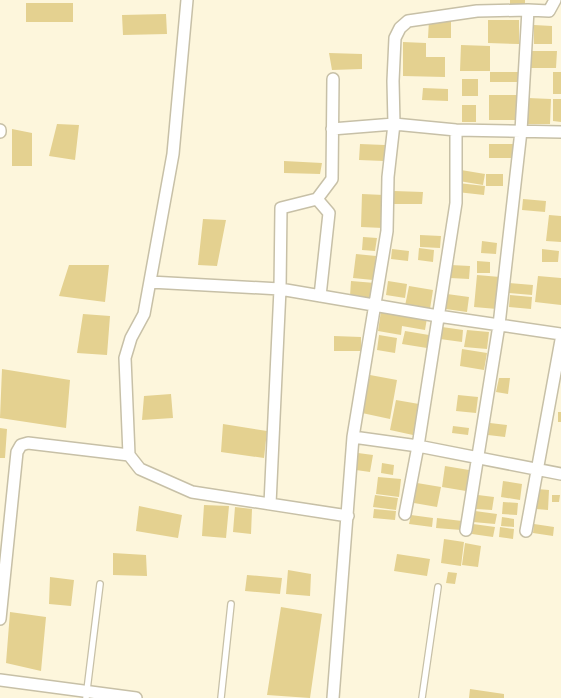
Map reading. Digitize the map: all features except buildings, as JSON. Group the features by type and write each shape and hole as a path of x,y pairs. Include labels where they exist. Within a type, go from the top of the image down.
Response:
{"street":[{"path":"187,0 174,154 144,314 131,338 125,358 129,455 140,469 192,492 348,516"},
{"path":"333,698 353,437 387,231 388,177 394,124 395,38 400,28 408,21 477,11 528,10 548,12 556,4"},
{"path":"466,530 499,325 521,131 528,10"},
{"path":"270,504 280,289 281,208 316,199 332,179 333,79"},
{"path":"332,129 394,124 456,130 561,132"},
{"path":"404,514 418,446 456,203 456,130"},
{"path":"316,199 329,213 320,296"},
{"path":"150,282 280,289 438,316 561,334"},
{"path":"526,531 561,340"},
{"path":"353,437 418,446 561,474"},
{"path":"0,619 17,452 20,445 28,442 129,455"},
{"path":"0,680 86,695 136,698"}],"lane":[{"path":"86,695 100,584"},
{"path":"422,698 438,587"},
{"path":"221,698 231,604"}]}
